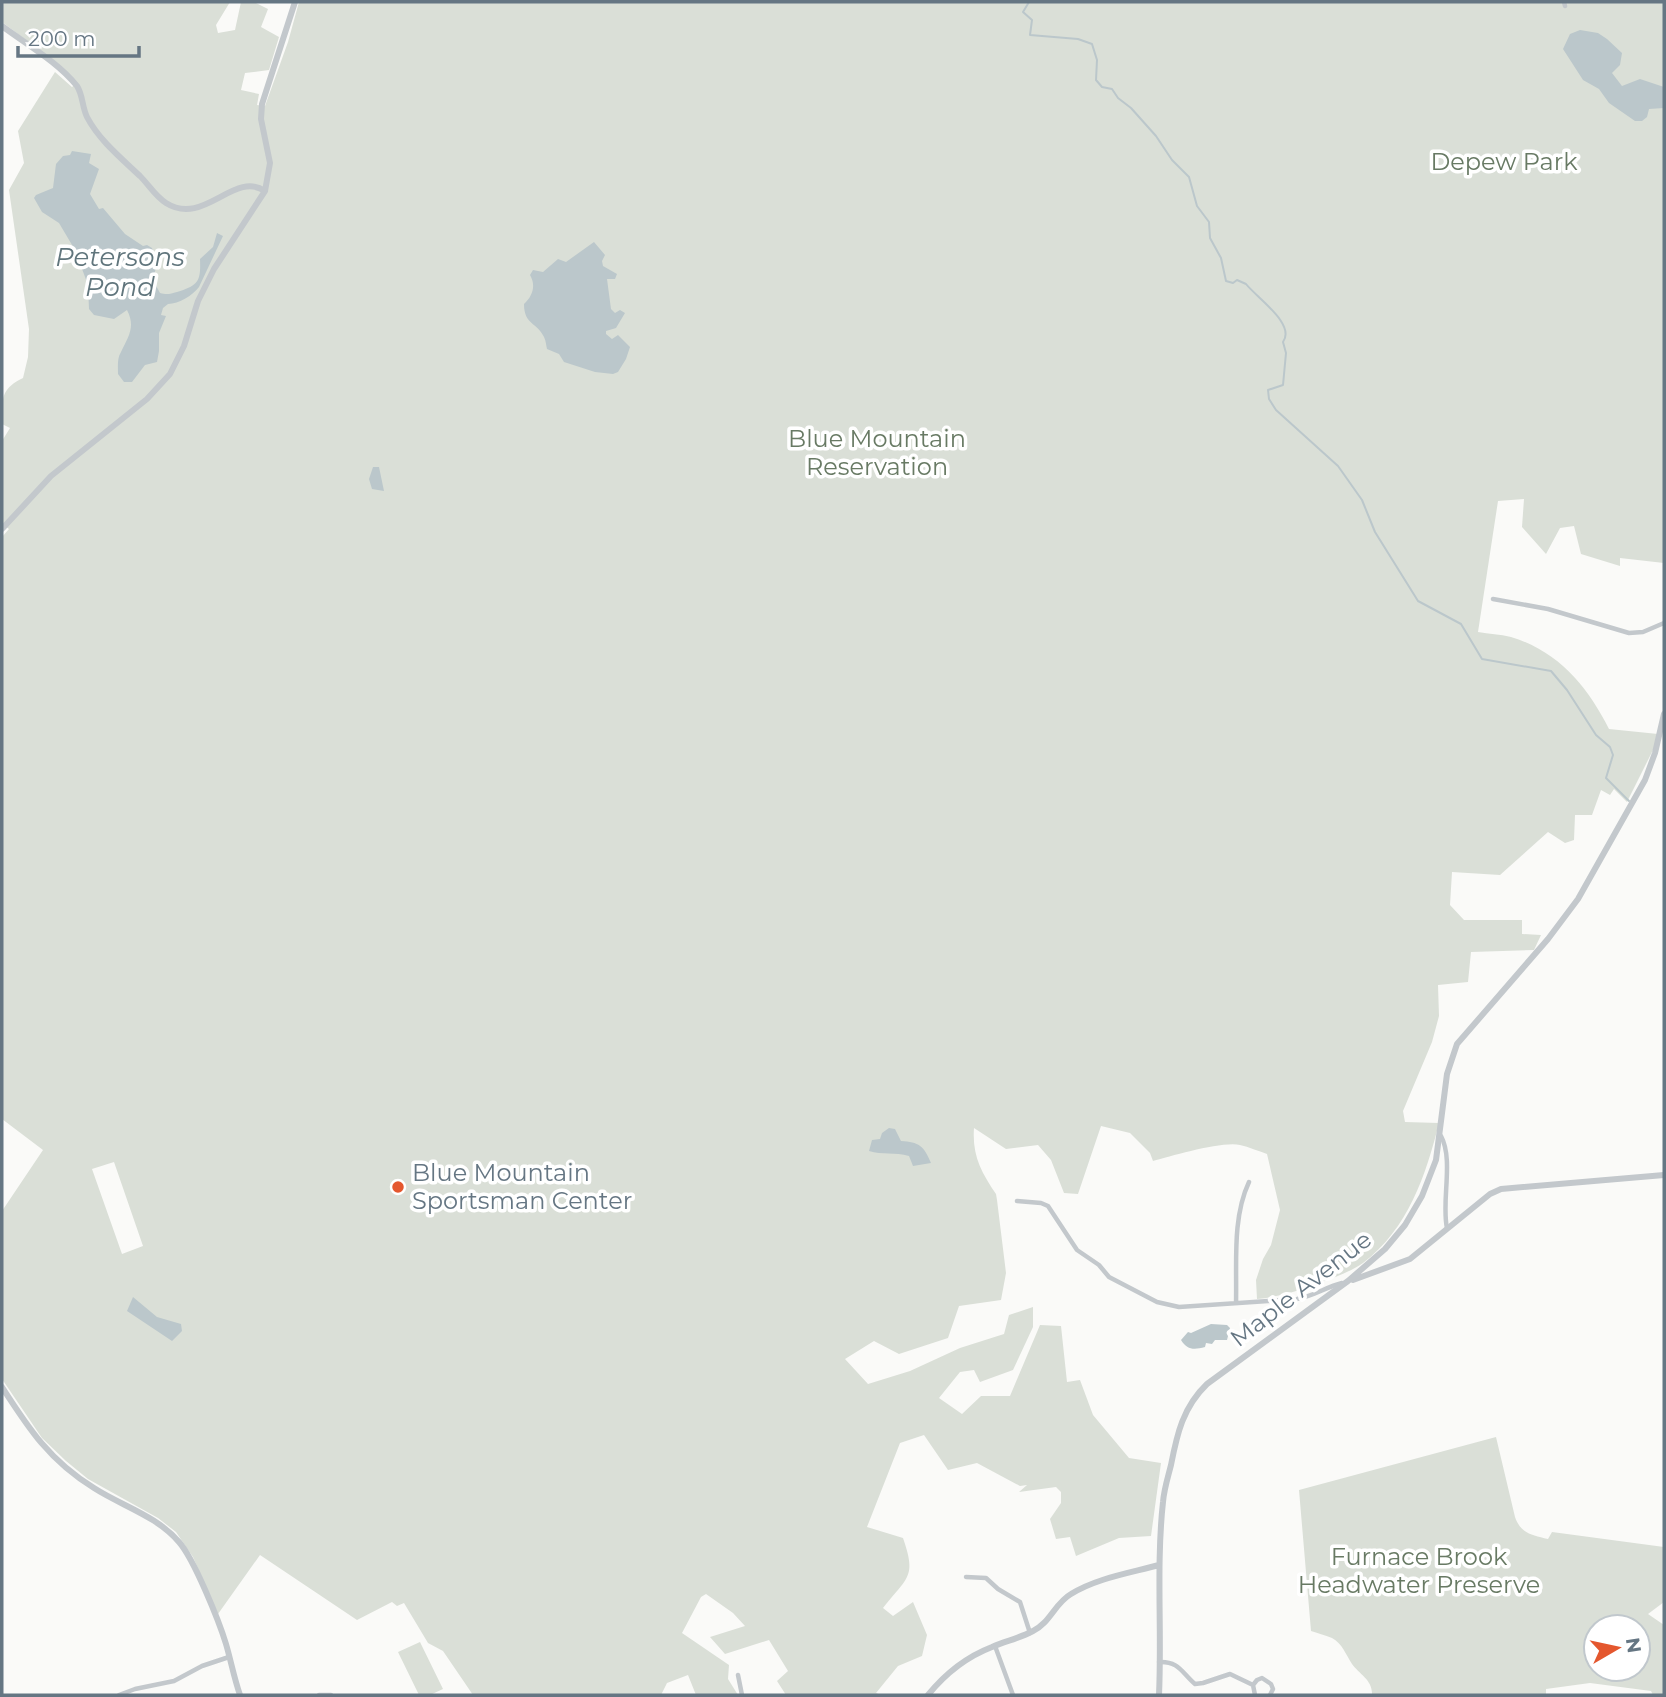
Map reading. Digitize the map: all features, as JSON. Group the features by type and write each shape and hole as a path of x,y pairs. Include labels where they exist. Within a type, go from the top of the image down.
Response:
{"street":[{"path":"2,529 51,476 147,399 164,382 184,346 198,301 214,269 265,191 270,163 261,119 262,104 295,2"},
{"path":"2,26 77,86 88,118 119,159 139,174 166,204 180,209 195,209 244,187 257,187 265,191"},
{"path":"1493,599 1548,609 1629,633 1643,632 1664,623"},
{"name":"Maple Avenue","path":"1159,1695 1159,1565 1166,1486 1179,1429 1192,1401 1208,1384 1348,1281 1394,1240 1415,1210 1432,1172 1441,1136 1447,1074 1457,1044 1578,899 1645,780 1664,714"},
{"path":"1441,1136 1445,1158 1447,1228"},
{"path":"1017,1201 1048,1206 1077,1250 1099,1265 1113,1280 1157,1302 1179,1307 1306,1297 1331,1286 1401,1264 1424,1249 1490,1194 1501,1189 1664,1175"},
{"path":"1236,1303 1239,1216 1243,1194 1249,1182"},
{"path":"2,1387 40,1443 63,1466 101,1493 161,1525 182,1544 220,1627 240,1695"},
{"path":"928,1695 953,1669 995,1646 1030,1633 1048,1621 1072,1593 1100,1581 1159,1565"},
{"path":"966,1577 986,1578 998,1589 1017,1599 1030,1633"},
{"path":"995,1646 1013,1695"},
{"path":"118,1695 174,1681 229,1657"},
{"path":"1159,1661 1172,1662 1180,1667 1195,1684 1230,1674 1253,1685"},
{"path":"738,1675 742,1695"},
{"path":"1253,1685 1259,1679 1268,1680 1272,1686 1270,1695"},
{"path":"1253,1685 1255,1695"},
{"path":"319,1695 331,1695"}],"green space":[{"name":"Blue Mountain Reservation","path":"2,2 230,2 216,25 218,33 235,30 241,2 254,2 268,9 261,27 279,37 269,70 245,73 241,90 259,94 257,105 265,106 299,2 1664,2 1664,563 1620,558 1620,566 1581,554 1574,526 1560,528 1546,554 1522,527 1524,499 1498,501 1478,632 1511,637 1543,651 1570,672 1581,685 1609,729 1658,734 1656,744 1627,802 1614,789 1610,795 1601,790 1592,815 1575,815 1574,840 1565,843 1548,832 1500,875 1452,872 1450,905 1464,920 1522,920 1522,934 1541,935 1534,950 1471,952 1468,982 1438,985 1439,1016 1432,1042 1403,1111 1405,1122 1439,1123 1421,1181 1403,1217 1379,1249 1353,1269 1296,1291 1257,1299 1256,1280 1271,1245 1280,1210 1267,1154 1232,1144 1153,1161 1150,1153 1130,1133 1101,1126 1078,1194 1064,1193 1051,1160 1038,1145 1006,1149 974,1128 974,1147 979,1163 997,1200 1006,1273 1001,1300 959,1306 948,1338 899,1354 874,1341 845,1359 868,1384 910,1371 960,1348 1004,1334 1009,1315 1033,1307 1033,1327 1013,1370 980,1382 974,1370 960,1372 939,1398 962,1414 981,1396 1010,1396 1040,1325 1061,1326 1067,1382 1080,1380 1093,1415 1129,1458 1161,1463 1151,1536 1119,1538 1076,1556 1070,1537 1056,1539 1050,1519 1061,1503 1061,1492 1056,1487 1019,1492 1027,1485 1020,1486 977,1463 948,1470 924,1435 900,1443 867,1527 903,1538 909,1570 904,1583 883,1608 893,1616 913,1602 927,1635 922,1656 898,1666 876,1693 881,1695 786,1695 777,1681 788,1671 769,1640 725,1654 710,1637 745,1626 733,1613 706,1594 701,1597 682,1633 729,1665 728,1679 738,1695 696,1695 688,1675 667,1683 661,1695 473,1695 443,1651 428,1643 404,1603 397,1606 392,1602 357,1620 260,1555 218,1614 193,1557 176,1532 158,1518 88,1479 42,1438 2,1379 2,1211 43,1150 2,1119 2,537 9,529 2,524 2,441 10,428 2,424 2,408 6,391 23,378 28,357 29,329 9,190 24,163 18,131 55,72 72,87 77,83 2,22","holes":["114,1162 143,1246 122,1254 92,1169"]},
{"name":"Furnace Brook Headwater Preserve","path":"1496,1437 1515,1517 1524,1530 1548,1539 1552,1532 1664,1547 1664,1602 1649,1613 1582,1613 1582,1683 1590,1683 1546,1689 1546,1695 1372,1695 1368,1681 1338,1643 1332,1638 1311,1631 1299,1490"},
{"name":"Furnace Brook Headwater Preserve","path":"1652,1617 1664,1625 1664,1695 1653,1695 1651,1691 1590,1683 1652,1683"},
{"path":"420,1642 443,1689 430,1695 419,1695 398,1652"}],"water":[{"path":"1580,30 1598,33 1622,53 1620,65 1612,73 1622,86 1640,79 1664,87 1664,108 1649,109 1647,117 1642,121 1635,121 1609,103 1599,89 1583,80 1563,49 1570,34"},
{"name":"Petersons Pond","path":"72,151 91,154 89,163 99,169 90,194 99,209 103,208 125,234 143,246 152,248 157,263 153,280 160,293 172,293 194,285 199,278 200,259 213,247 217,233 223,236 199,287 185,298 163,308 161,315 166,316 159,333 157,362 145,365 132,382 124,382 118,374 119,357 131,327 127,310 114,319 94,315 89,309 88,285 75,250 59,223 42,212 34,198 53,188 56,164"},
{"path":"594,242 605,255 603,266 617,274 615,279 607,279 611,309 615,313 620,310 625,313 616,328 606,331 606,334 612,339 618,335 630,347 618,372 613,374 595,372 564,362 559,354 547,349 544,337 528,320 525,311 524,304 533,290 530,275 533,270 543,272 558,259 566,262"},
{"path":"373,467 379,467 384,491 372,489 369,479"},
{"path":"889,1128 895,1129 901,1141 920,1146 931,1163 913,1166 909,1156 869,1151 872,1140 880,1139 882,1133"},
{"path":"133,1297 157,1317 181,1324 182,1331 172,1341 127,1311"},
{"path":"1211,1324 1227,1325 1230,1328 1227,1340 1215,1340 1212,1344 1206,1343 1205,1347 1194,1349 1181,1340 1188,1332"}],"waterway":[{"path":"1029,2 1023,12 1032,20 1030,35 1078,39 1092,44 1097,60 1096,80 1102,87 1112,89 1118,98 1131,108 1189,177 1197,206 1209,222 1210,238 1221,258 1226,281 1233,283 1237,280 1246,284 1274,311 1284,327 1286,335 1283,342 1286,353 1283,385 1268,390 1269,399 1276,410 1338,466 1362,500 1375,532 1418,601 1461,624 1482,659 1551,671 1567,690 1596,735 1610,747 1613,755 1606,778 1629,801"}],"place":[{"name":"Blue Mountain Sportsman Center","path":"398,1187"}],"park label":[{"name":"Depew Park","path":"1504,162"}]}
